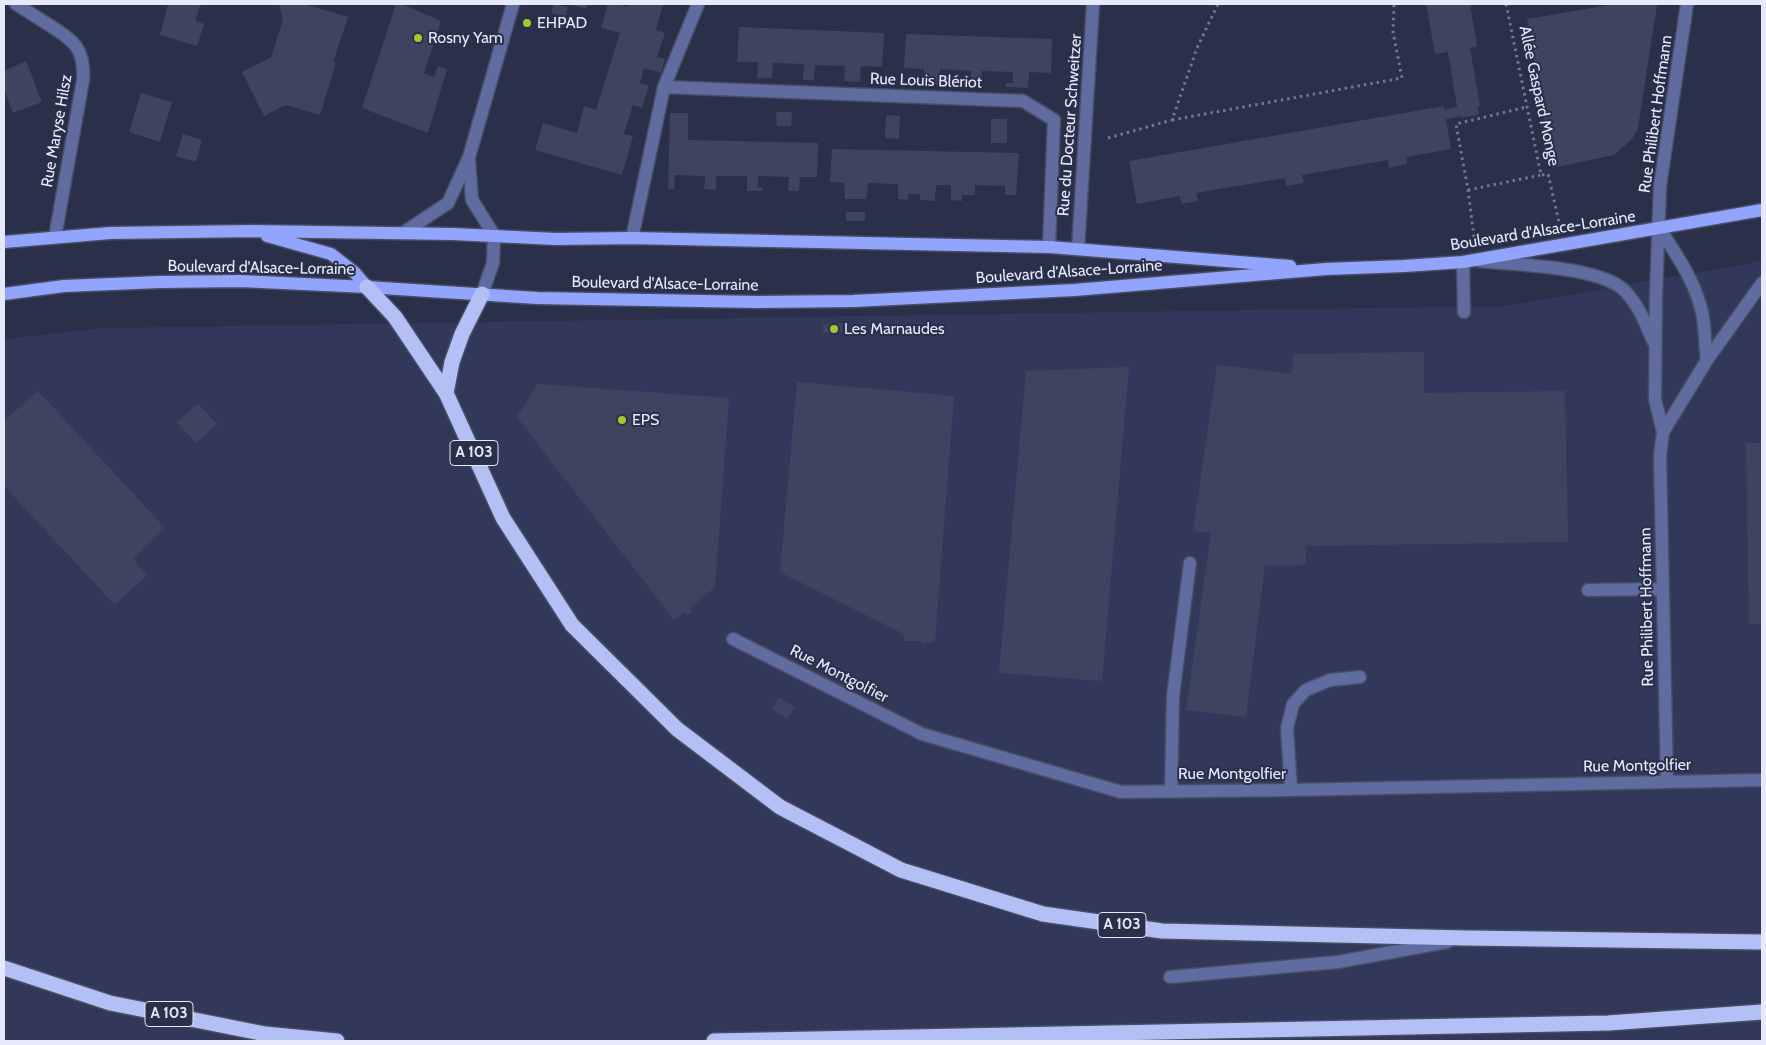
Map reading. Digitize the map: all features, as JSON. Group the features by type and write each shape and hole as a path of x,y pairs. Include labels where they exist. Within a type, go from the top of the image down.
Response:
{"highway":[{"name":"A 103","path":"367,287 395,317 446,394 503,518 572,625 678,729 780,807 900,870 1043,914 1162,931 1762,942"},
{"path":"446,394 452,362 462,334 482,294"},
{"name":"A 103","path":"4,968 110,1002 265,1034 338,1041"},
{"path":"714,1041 1608,1023 1762,1012"}],"main road":[{"name":"Boulevard d'Alsace-Lorraine","path":"4,294 64,286 160,282 240,282 367,287 537,298 747,302 853,301 1074,290 1326,269 1463,262 1564,246 1762,210"},
{"name":"Boulevard d'Alsace-Lorraine","path":"4,242 110,233 252,231 403,233 538,238 632,238 1049,247 1326,269"},
{"path":"252,231 331,254 354,272 367,287"}],"street":[{"name":"Rue Maryse Hilsz","path":"16,4 71,39 78,49 83,64 83,80 55,237"},
{"path":"403,233 448,203 469,158 513,4"},
{"path":"632,238 664,87 698,4"},
{"name":"Rue du Docteur Schweitzer","path":"1078,249 1094,4"},
{"name":"Rue Philibert Hoffmann","path":"1664,432 1655,399 1660,186 1687,4"},
{"name":"Rue Louis Blériot","path":"664,87 1023,101 1054,120 1049,247"},
{"path":"469,158 472,200 494,235 493,262 482,294"},
{"path":"1660,229 1682,264 1693,288 1702,315 1707,360"},
{"name":"Rue Philibert Hoffmann","path":"1477,260 1576,271 1612,282 1624,291 1641,311 1655,345"},
{"path":"1463,262 1464,312"},
{"name":"Rue Philibert Hoffmann","path":"1667,781 1660,456 1664,432 1707,360 1762,283"},
{"path":"1170,791 1173,696 1190,563"},
{"path":"1588,590 1662,589"},
{"name":"Rue Montgolfier","path":"733,639 922,734 1121,792 1762,780"},
{"path":"1291,790 1287,728 1293,704 1306,690 1330,680 1360,677"},
{"path":"1170,977 1338,962 1466,938"}],"path":[{"path":"1172,120 1197,48 1218,4"},
{"path":"1085,144 1172,120 1402,78 1394,32 1394,4"},
{"name":"Allée Gaspard Monge","path":"1506,4 1541,175 1548,174 1564,246"},
{"path":"1477,260 1468,190 1456,124 1527,107"},
{"path":"1468,190 1541,175"}],"shaded area":[{"path":"1762,261 1762,1041 4,1041 4,339 103,328 1504,306"}],"building":[{"path":"168,4 201,4 195,21 204,24 197,46 160,35"},
{"path":"279,4 304,4 348,17 333,62 336,63 320,115 286,105 264,116 242,72 271,57 283,20"},
{"path":"396,4 402,4 441,21 424,73 434,77 438,66 447,69 428,133 362,108"},
{"path":"554,4 568,7 565,17 551,13"},
{"path":"568,4 588,4 586,9"},
{"path":"608,4 628,7 629,4 663,4 656,30 665,33 657,57 665,59 661,73 644,68 640,83 649,86 642,108 633,105 624,134 633,136 622,175 535,150 543,123 577,133 584,106 596,110 620,33 601,28"},
{"path":"1426,4 1470,4 1477,46 1470,48 1480,106 1478,107 1479,115 1446,119 1451,149 1406,157 1407,164 1389,168 1388,160 1302,175 1304,183 1286,186 1285,178 1196,193 1198,201 1181,204 1180,196 1137,204 1129,161 1444,106 1444,109 1457,107 1448,52 1435,54"},
{"path":"1615,4 1657,5 1638,128 1632,139 1614,155 1552,168 1527,19"},
{"path":"739,27 884,33 882,67 861,66 860,82 844,81 845,66 815,65 814,80 803,80 804,64 773,63 772,78 757,78 758,62 737,62"},
{"path":"906,34 1052,39 1051,73 1029,72 1028,88 1006,87 1006,83 1013,83 1013,72 982,71 981,87 965,86 965,82 971,82 971,71 940,69 940,81 945,81 945,85 924,84 924,69 904,68"},
{"path":"26,61 42,102 13,113 4,89 4,71"},
{"path":"141,93 172,102 160,142 129,132"},
{"path":"776,112 792,112 791,126 777,126"},
{"path":"670,113 688,113 688,140 818,143 817,177 800,177 799,191 788,191 789,177 758,176 758,188 762,187 762,191 747,191 747,176 716,176 716,190 704,189 705,176 675,175 674,189 668,189"},
{"path":"886,115 900,116 899,139 885,138"},
{"path":"991,119 1007,119 1007,143 991,143"},
{"path":"183,134 202,140 196,162 176,156"},
{"path":"832,149 1019,153 1016,195 1005,195 1005,186 975,185 975,195 962,195 962,201 951,200 951,185 936,185 935,201 920,200 920,194 908,194 908,200 898,199 898,184 868,183 866,199 845,199 844,183 830,182"},
{"path":"846,212 865,212 865,221 846,221"},
{"path":"842,323 842,332 823,333 823,324"},
{"path":"1424,352 1424,393 1565,391 1568,542 1306,546 1306,565 1265,566 1246,717 1186,710 1211,533 1193,531 1217,365 1291,374 1294,354"},
{"path":"1129,367 1102,681 999,673 1026,371"},
{"path":"797,382 954,396 935,641 923,644 921,641 904,641 904,634 780,572"},
{"path":"537,384 729,398 715,587 690,608 692,612 687,616 684,612 674,620 517,417"},
{"path":"38,391 165,528 133,559 147,575 115,605 4,486 4,421"},
{"path":"198,404 217,424 196,443 177,422"},
{"path":"1746,443 1762,443 1762,624 1749,624"},
{"path":"779,697 795,707 787,719 772,709"}],"place":[{"name":"EHPAD","path":"527,23"},
{"name":"Rosny Yam","path":"418,38"},
{"name":"Les Marnaudes","path":"834,329"},
{"name":"EPS","path":"622,420"}]}
